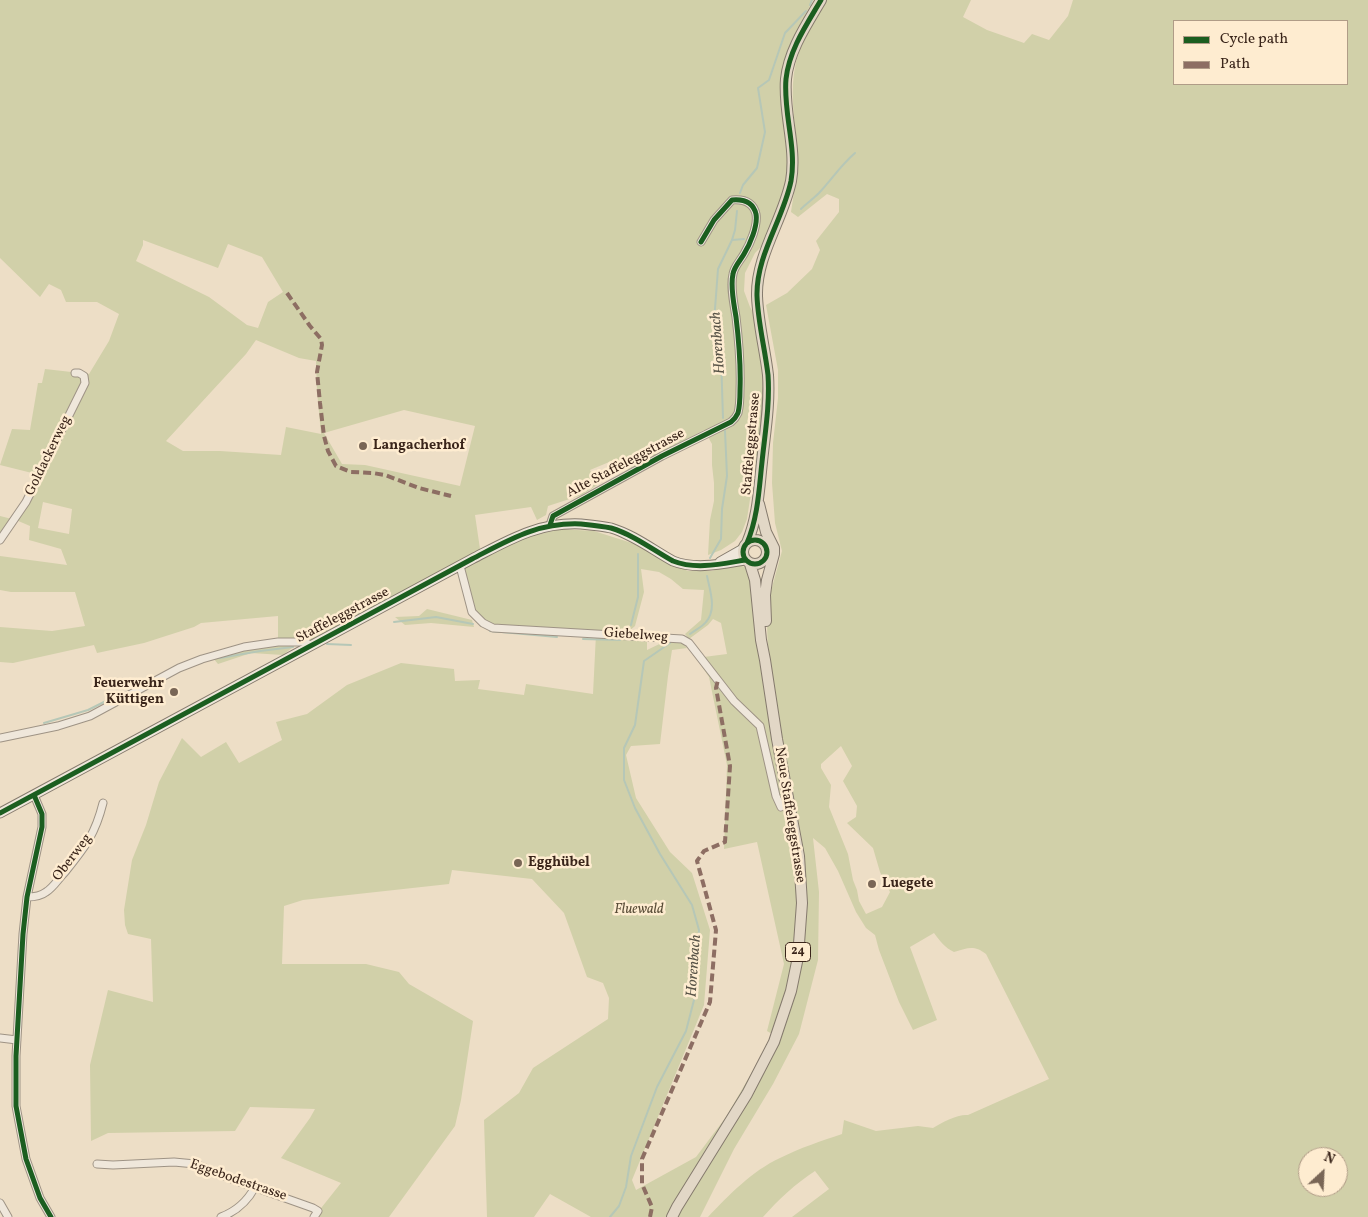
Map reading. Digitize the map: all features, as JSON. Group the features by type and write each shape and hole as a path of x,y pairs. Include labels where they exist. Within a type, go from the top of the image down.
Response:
{"main road":[{"name":"Staffeleggstrasse","path":"745,546 756,513 769,394 757,294 760,268 787,197 791,178 792,154 787,112 786,78 796,44 821,0"},
{"name":"24","path":"758,498 766,532 774,548 765,596 765,660"},
{"name":"Staffeleggstrasse","path":"756,513 763,544"},
{"path":"755,540 763,544 767,550 764,561 757,565 748,562 742,553 745,546 755,540"},
{"name":"24","path":"764,561 761,579 765,596"},
{"name":"Neue Staffeleggstrasse","path":"672,1217 747,1094 774,1042 791,991 798,957 802,903 799,856 760,640 755,580 748,562"}],"street":[{"name":"Alte Staffeleggstrasse","path":"550,525 553,516 736,418 739,407 741,361 733,274 745,252 756,221 753,207 747,201 732,200 714,220 701,242"},
{"name":"Goldackerweg","path":"0,540 26,502 85,382 84,376 75,372"},
{"name":"Staffeleggstrasse","path":"0,813 460,566 518,536 550,525 589,525 611,528 631,537 664,557 680,564 695,567 748,562"},
{"name":"Staffeleggstrasse","path":"710,565 725,559 745,546"},
{"name":"Giebelweg","path":"460,566 472,612 482,623 493,628 682,639 689,643 734,701 760,726 776,796 782,807"},
{"path":"0,738 58,726 90,716 179,668 202,659 244,647 278,642 304,642 311,645"},
{"path":"34,795 42,814 42,830 27,897 20,970 16,1106 26,1159 40,1198 50,1217"},
{"name":"Oberweg","path":"27,897 47,892 85,848 94,832 103,803"},
{"path":"0,1038 17,1040"},
{"name":"Eggebodestrasse","path":"97,1164 185,1162 202,1166 255,1188 303,1204 313,1208 316,1214"},
{"path":"221,1217 233,1215 249,1198 255,1188"},
{"path":"0,1203 8,1217"}],"green space":[{"name":"Fluewald","path":"0,0 813,0 787,54 788,163 784,190 767,241 755,253 745,273 744,291 755,316 764,387 761,427 747,519 742,532 735,541 721,550 708,555 714,483 712,444 704,430 628,470 614,460 590,470 597,485 582,495 548,506 546,515 537,520 531,507 475,515 480,549 560,529 594,531 635,544 688,571 712,571 736,564 751,569 767,706 792,843 768,655 767,624 771,591 782,551 775,523 772,483 778,370 766,305 787,293 812,269 820,250 816,241 839,212 839,199 827,194 798,217 791,212 796,181 797,158 793,106 794,73 802,45 827,0 971,0 963,17 987,30 1024,43 1032,34 1049,40 1068,16 1073,0 1368,0 1368,1217 792,1217 829,1189 815,1171 788,1192 763,1217 708,1217 741,1184 770,1163 788,1154 842,1134 844,1120 876,1131 918,1126 933,1128 950,1119 968,1115 1049,1079 986,954 978,949 971,948 954,952 945,946 934,933 910,947 937,1020 913,1030 899,1002 875,935 866,928 856,912 838,871 825,848 813,838 819,892 818,960 799,1034 773,1084 734,1149 700,1217 591,1217 550,1194 534,1217 487,1217 484,1120 519,1093 533,1068 608,1019 609,998 603,983 587,977 564,913 532,879 452,870 449,884 303,900 284,906 282,964 366,964 399,972 409,984 473,1021 461,1100 455,1126 389,1217 314,1217 341,1183 281,1158 315,1109 250,1107 235,1131 108,1133 91,1141 90,1065 108,990 153,1002 151,939 128,934 124,910 132,860 146,825 159,782 182,738 201,757 226,742 239,763 282,740 276,722 307,714 347,685 401,663 454,669 455,681 480,680 478,689 524,695 526,684 593,694 596,634 493,628 472,612 460,567 317,639 304,642 278,642 278,616 201,623 144,643 97,653 94,645 13,663 0,662 0,627 52,631 85,626 75,592 11,592 0,590 0,556 67,565 61,549 29,540 30,526 16,520 36,474 0,465 12,429 30,430 38,383 42,383 45,369 89,374 109,341 119,314 97,302 66,302 61,290 49,284 40,297 0,258","holes":["143,240 218,268 228,244 262,257 283,292 268,302 258,328 247,325 209,297 136,261 143,245","256,340 299,358 316,361 321,434 286,427 281,455 220,451 183,451 166,441 246,354","404,410 475,426 460,486 365,465 342,464 324,433","43,502 72,509 69,534 38,528","641,569 659,572 683,589 704,590 701,620 685,634 689,639 713,619 721,623 727,654 696,658 709,677 727,765 724,849 757,842 784,964 767,1031 772,1034 766,1048 726,1117 696,1157 636,1190 632,1180 704,1005 710,930 692,873 670,852 636,798 626,755 631,746 660,744 672,650 687,648 676,636 647,650 647,641 628,632 635,626 644,592","841,746 852,766 843,781 857,806 856,817 847,823 873,848 880,872 890,892 882,907 866,914 859,901 848,854 829,807 831,785 821,768 821,764"]},
{"path":"0,516 12,519 2,534 0,534"},
{"path":"427,609 472,620 474,627 431,623 405,625 395,617 419,616"},
{"path":"297,644 283,655 251,653 218,664 213,658 266,646"}],"waterway":[{"path":"810,5 812,0"},
{"path":"740,193 743,185 757,168 765,132 758,88 769,80 785,33 806,11"},
{"path":"801,209 819,193 855,153"},
{"name":"Horenbach","path":"723,418 721,357 714,322 718,269 732,240 737,211"},
{"path":"732,240 744,239"},
{"name":"Horenbach","path":"710,558 721,539 722,509 727,476 725,431"},
{"path":"631,625 638,597 638,554"},
{"name":"Horenbach","path":"690,634 704,624 711,611 712,600 707,576"},
{"path":"394,622 436,617 473,624"},
{"path":"490,631 557,637"},
{"path":"583,639 620,640"},
{"name":"Horenbach","path":"610,1217 619,1206 626,1187 631,1156 657,1087 686,1031 694,1000 699,930 692,905 660,854 635,808 624,780 624,748 635,725 644,661 670,643"},
{"path":"327,644 351,645"},
{"path":"220,658 293,647"},
{"path":"44,723 88,710 108,700"}],"marked path":[{"path":"287,293 321,339 322,345 317,372 320,403 324,436 328,451 336,466 351,472 385,475 419,488 451,496"},
{"path":"650,1217 652,1207 642,1184 642,1159 710,1002 716,930 697,861 704,851 725,842 730,766 716,688 718,680"}],"cycle path":[{"path":"747,543 758,503 768,397 768,375 757,296 758,281 765,252 782,210 791,181 792,156 786,104 788,68 799,38 821,0"},
{"path":"550,525 553,516 662,456 731,422 738,413 740,362 732,279 734,271 755,229 755,210 744,201 732,200 714,220 701,242"},
{"path":"0,813 472,559 537,529 565,524 611,528 682,564 700,566 745,560"},
{"path":"750,540 760,540 767,547 767,552 767,557 760,564 750,564 743,557 743,547 750,540"},
{"path":"34,795 42,814 42,827 27,897 23,934 16,1056 16,1106 26,1159 40,1198 51,1217"}],"place":[{"name":"Langacherhof","path":"363,446"},
{"name":"Feuerwehr Küttigen","path":"174,692"},
{"name":"Egghübel","path":"518,863"},
{"name":"Luegete","path":"872,884"}]}
